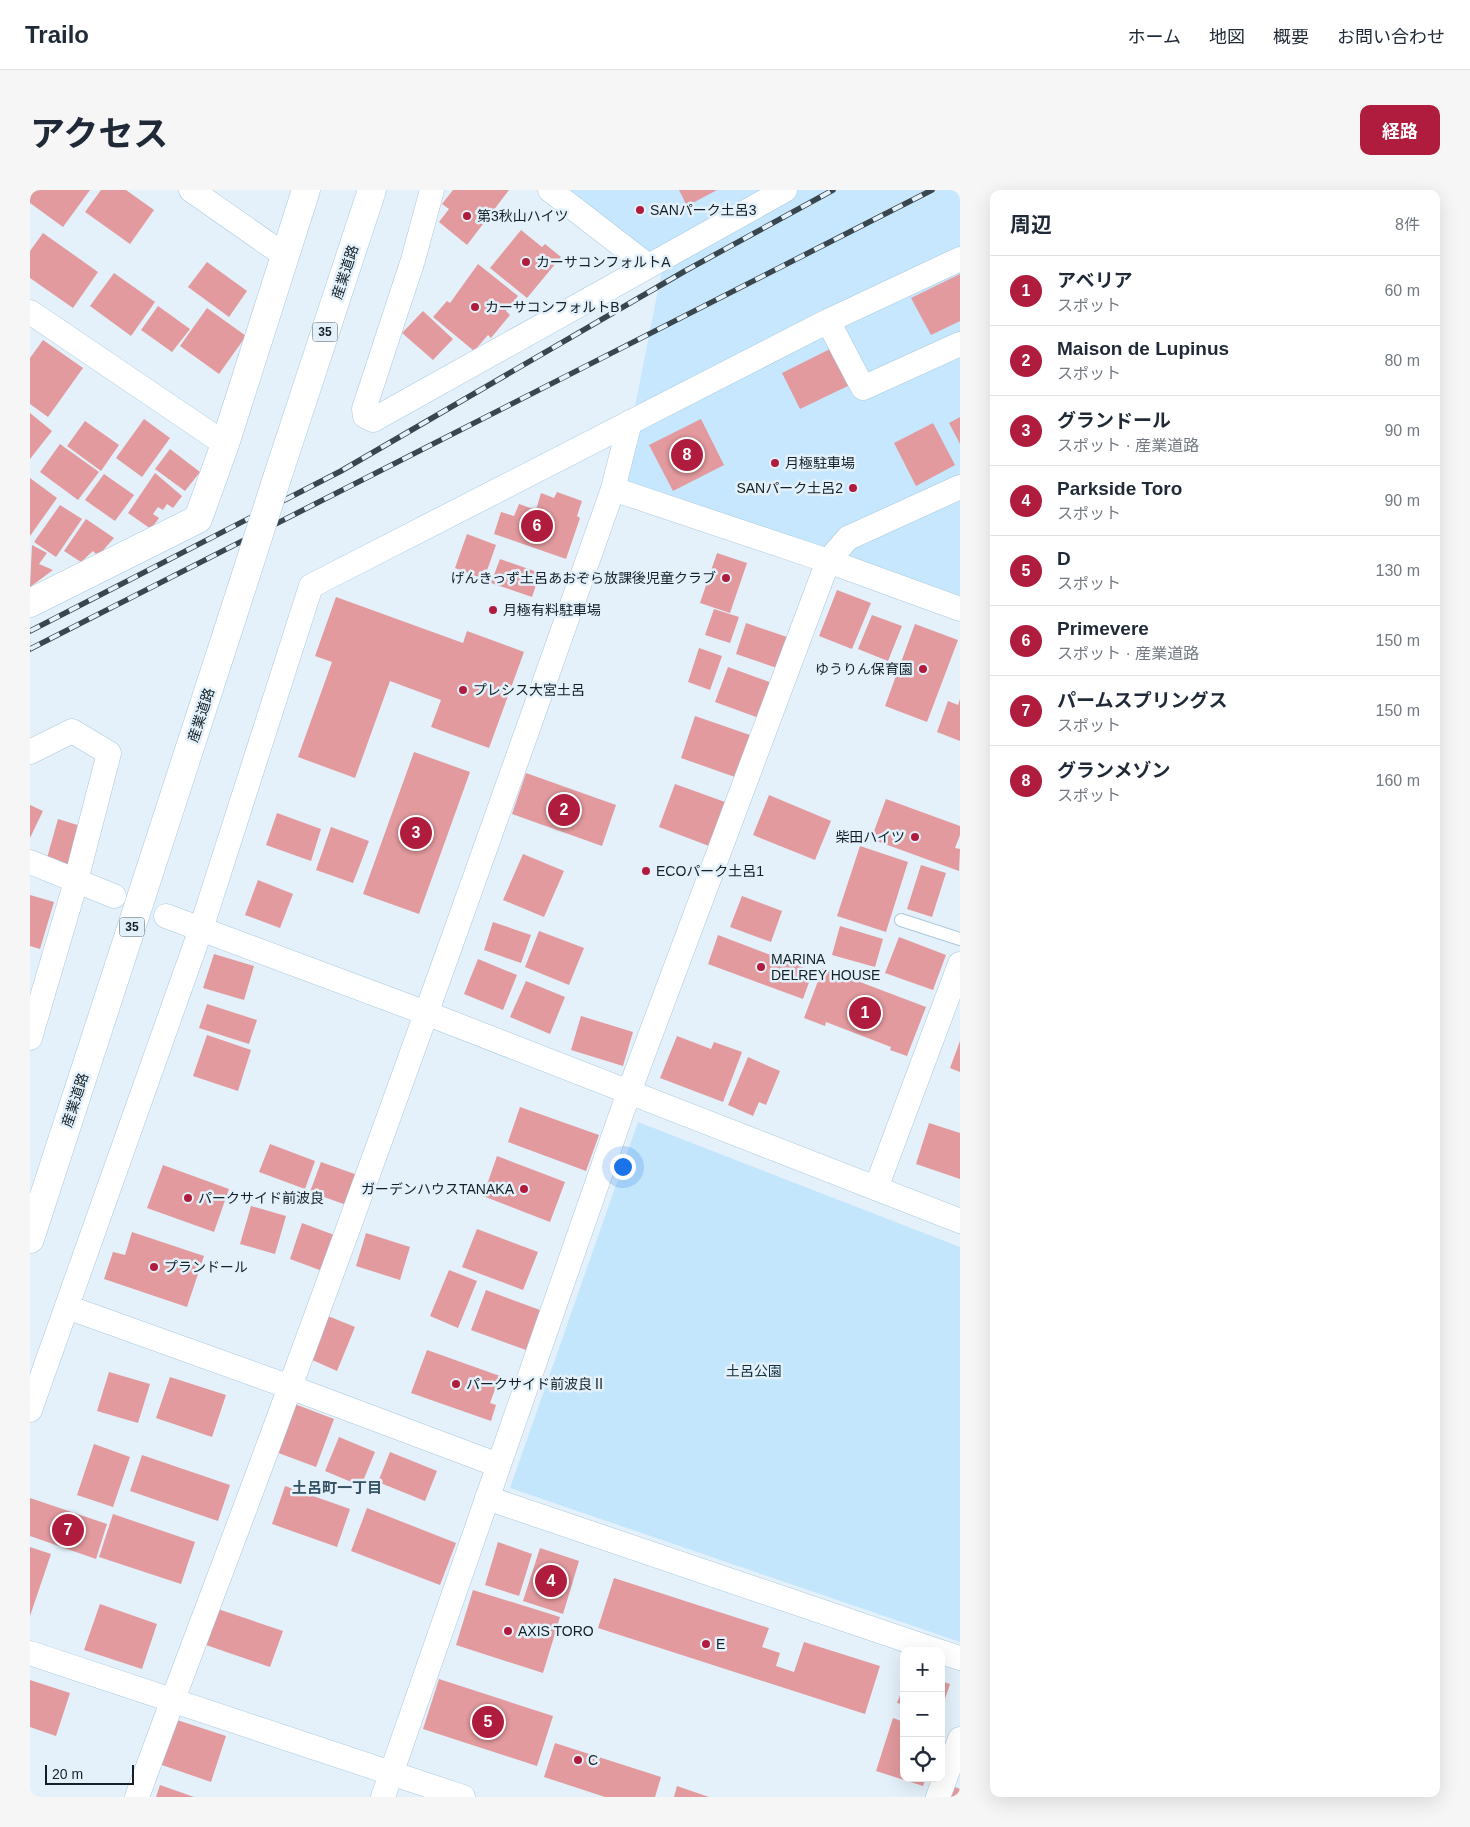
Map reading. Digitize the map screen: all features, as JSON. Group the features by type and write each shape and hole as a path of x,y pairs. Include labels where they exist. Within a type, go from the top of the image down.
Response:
{"main road":[{"path":"30,603 198,519 306,190"},
{"name":"産業道路","path":"30,1239 372,190"}],"street":[{"path":"191,190 284,255"},
{"path":"432,190 413,260 364,409 366,416 373,420 647,265 785,190"},
{"path":"550,190 647,265"},
{"path":"30,1410 201,929 311,586 630,422 960,258"},
{"path":"30,312 224,444"},
{"path":"828,322 863,388 960,344"},
{"path":"137,1797 290,1387 426,1012 613,490 630,422"},
{"path":"383,1797 629,1092 828,561 848,538 960,486"},
{"path":"613,490 828,561 960,609"},
{"path":"30,752 72,731 109,753 75,882 30,1038"},
{"path":"30,862 75,882 114,896"},
{"path":"166,916 426,1012 960,1222"},
{"path":"876,1188 960,964"},
{"path":"67,1307 290,1387 498,1465"},
{"path":"487,1498 926,1647"},
{"path":"30,1653 463,1797"},
{"path":"945,1653 960,1658"},
{"path":"938,1797 960,1739"}],"lane":[{"path":"901,920 960,939"}],"shaded area":[{"path":"562,190 960,190 960,604 619,487 662,270"}],"green space":[{"name":"土呂公園","path":"638,1122 960,1247 960,1642 510,1488"}],"building":[{"path":"30,190 90,190 63,227 30,203"},
{"path":"101,190 126,190 154,210 130,244 85,212"},
{"name":"第3秋山ハイツ","path":"453,190 509,190 467,245 439,222 449,209 442,204"},
{"path":"679,190 717,190 687,206"},
{"name":"カーサコンフォルトA","path":"521,230 542,247 545,244 561,257 527,298 490,268"},
{"path":"43,233 98,272 73,308 30,278 30,251"},
{"path":"207,262 247,291 229,317 188,287"},
{"name":"カーサコンフォルトB","path":"478,264 518,296 506,311 510,315 491,338 488,335 474,351 433,317 447,301 450,303"},
{"path":"114,273 155,302 131,336 90,306"},
{"path":"960,274 960,321 931,335 911,298"},
{"path":"158,306 190,329 172,352 141,330"},
{"path":"207,308 246,336 219,374 180,346"},
{"path":"423,311 453,339 433,360 402,333"},
{"path":"43,340 83,368 48,417 30,404 30,358"},
{"path":"834,347 852,384 800,409 782,373"},
{"path":"30,413 52,431 30,459"},
{"path":"960,417 960,444 949,423"},
{"path":"144,419 170,438 142,477 116,458"},
{"path":"701,419 724,465 673,491 649,445"},
{"path":"85,421 119,445 101,471 67,446"},
{"path":"933,423 955,465 916,486 894,443"},
{"path":"60,444 99,472 78,500 40,472"},
{"path":"170,449 200,472 185,491 155,469"},
{"path":"155,473 182,496 173,508 167,504 163,510 158,507 153,514 159,518 151,529 128,513"},
{"path":"104,474 134,495 115,521 85,500"},
{"path":"30,478 57,498 30,536"},
{"path":"557,492 582,501 577,516 580,518 566,559 494,534 501,512 514,516 519,504 536,510 541,493 554,498"},
{"path":"60,505 82,519 56,557 34,542"},
{"path":"86,519 114,538 98,556 93,551 81,562 64,551"},
{"path":"467,534 496,545 484,579 455,568"},
{"path":"32,545 47,553 39,564 53,570 30,587"},
{"path":"717,553 747,563 730,613 700,603"},
{"path":"500,559 540,573 532,597 491,583"},
{"path":"837,590 871,603 852,649 819,636"},
{"name":"プレシス大宮土呂","path":"336,597 463,643 467,631 524,652 489,748 431,727 441,700 390,681 355,778 298,757 332,662 315,656"},
{"path":"714,609 739,617 730,643 705,635"},
{"path":"872,615 902,626 888,661 858,649"},
{"path":"746,623 787,637 777,668 736,654"},
{"path":"915,624 958,640 927,722 885,706"},
{"path":"699,648 722,656 710,690 688,682"},
{"path":"728,667 772,683 759,718 715,702"},
{"path":"960,699 960,741 937,732 948,701 958,705"},
{"path":"695,716 750,735 735,777 681,758"},
{"path":"414,752 470,772 419,914 363,894"},
{"path":"526,773 616,805 602,846 512,814"},
{"path":"675,784 725,802 709,846 659,827"},
{"path":"769,795 831,821 815,860 753,835"},
{"name":"柴田ハイツ","path":"886,799 960,826 960,835 955,848 960,849 959,871 871,839"},
{"path":"30,805 43,811 30,838"},
{"path":"277,813 321,829 311,861 266,845"},
{"path":"58,819 84,827 73,866 47,858"},
{"path":"331,827 369,841 353,883 316,870"},
{"path":"860,846 908,862 886,932 837,916"},
{"path":"523,854 564,871 544,917 503,900"},
{"path":"921,865 946,873 932,917 907,909"},
{"path":"258,880 293,894 280,928 245,915"},
{"path":"30,895 54,902 40,949 30,946"},
{"path":"742,896 782,911 771,942 730,927"},
{"path":"493,922 531,935 521,963 484,950"},
{"path":"840,926 883,939 875,967 832,955"},
{"path":"539,931 584,948 569,985 525,967"},
{"name":"MARINA DELREY HOUSE","path":"718,935 813,971 803,999 708,964"},
{"path":"899,937 946,955 933,990 885,973"},
{"path":"214,954 254,966 244,1000 203,988"},
{"path":"478,959 517,975 503,1010 464,994"},
{"path":"823,968 926,1007 907,1056 890,1050 891,1047 826,1022 825,1026 804,1018"},
{"path":"526,981 565,997 550,1034 510,1017"},
{"path":"207,1004 257,1020 249,1044 199,1028"},
{"path":"581,1016 633,1032 623,1066 571,1050"},
{"path":"207,1035 251,1050 238,1091 193,1076"},
{"path":"677,1036 711,1049 714,1042 742,1052 723,1102 660,1078"},
{"path":"960,1041 960,1072 950,1068"},
{"path":"748,1057 780,1071 766,1105 759,1102 753,1116 728,1105"},
{"path":"520,1107 599,1135 586,1171 508,1142"},
{"path":"929,1123 960,1133 960,1179 916,1164"},
{"path":"270,1144 315,1161 305,1189 259,1172"},
{"name":"ガーデンハウスTANAKA","path":"497,1156 565,1182 550,1222 483,1196"},
{"path":"321,1162 363,1177 352,1207 310,1192"},
{"name":"パークサイド前波良","path":"163,1165 229,1189 214,1232 147,1208"},
{"path":"251,1206 286,1216 275,1254 240,1244"},
{"path":"302,1223 337,1236 325,1272 290,1259"},
{"path":"477,1229 538,1252 523,1290 462,1267"},
{"name":"プランドール","path":"132,1232 204,1256 187,1307 104,1279 113,1252 125,1255"},
{"path":"366,1233 410,1247 400,1280 356,1266"},
{"path":"449,1270 477,1281 458,1328 430,1316"},
{"path":"486,1290 540,1310 526,1350 471,1330"},
{"path":"328,1316 355,1327 337,1371 310,1359"},
{"name":"パークサイド前波良Ⅱ","path":"427,1350 500,1376 490,1403 496,1405 491,1421 411,1393"},
{"path":"109,1372 150,1384 138,1423 97,1411"},
{"path":"170,1377 226,1395 212,1437 156,1418"},
{"path":"292,1403 334,1419 316,1467 273,1451"},
{"path":"339,1437 375,1452 361,1486 325,1471"},
{"path":"94,1444 130,1457 113,1507 77,1495"},
{"path":"390,1452 437,1471 425,1501 378,1482"},
{"path":"142,1455 230,1485 218,1521 130,1491"},
{"path":"285,1486 350,1509 337,1547 272,1524"},
{"path":"30,1498 107,1524 96,1559 30,1536"},
{"path":"367,1508 456,1543 440,1585 351,1551"},
{"path":"113,1514 195,1542 181,1584 99,1557"},
{"path":"498,1542 532,1554 519,1596 485,1585"},
{"path":"30,1547 51,1554 30,1616"},
{"path":"540,1548 579,1561 563,1614 523,1601"},
{"name":"E","path":"614,1578 769,1628 762,1647 780,1653 776,1666 794,1672 804,1642 880,1666 865,1714 598,1628"},
{"name":"AXIS TORO","path":"473,1590 560,1617 543,1673 456,1645"},
{"path":"100,1604 157,1624 142,1669 84,1650"},
{"path":"218,1609 283,1631 270,1667 206,1645"},
{"path":"439,1679 553,1716 537,1766 423,1729"},
{"path":"30,1680 70,1693 56,1736 30,1727"},
{"path":"945,1682 950,1684 945,1699"},
{"path":"893,1718 900,1721 900,1779 876,1771"},
{"path":"174,1719 226,1736 211,1782 159,1764"},
{"name":"C","path":"555,1743 661,1777 655,1797 605,1797 544,1777"},
{"path":"910,1782 924,1782 923,1786"},
{"path":"160,1785 194,1797 156,1797"},
{"path":"677,1786 709,1797 674,1797"},
{"path":"955,1787 960,1789 960,1797 951,1797"}],"railway":[{"path":"30,631 341,471 685,271 833,190"},
{"path":"30,649 932,190"}],"place":[{"name":"SANパーク土呂3","path":"640,210"},
{"name":"第3秋山ハイツ","path":"467,216"},
{"name":"カーサコンフォルトA","path":"526,262"},
{"name":"カーサコンフォルトB","path":"475,307"},
{"name":"グランメゾン","path":"687,455"},
{"name":"月極駐車場","path":"775,463"},
{"name":"SANパーク土呂2","path":"853,488"},
{"name":"Primevere","path":"537,526"},
{"name":"げんきっず土呂あおぞら放課後児童クラブ","path":"726,578"},
{"name":"月極有料駐車場","path":"493,610"},
{"name":"ゆうりん保育園","path":"923,669"},
{"name":"プレシス大宮土呂","path":"463,690"},
{"name":"Maison de Lupinus","path":"564,810"},
{"name":"グランドール","path":"416,833"},
{"name":"柴田ハイツ","path":"915,837"},
{"name":"ECOパーク土呂1","path":"646,871"},
{"name":"MARINA DELREY HOUSE","path":"761,967"},
{"name":"アベリア","path":"865,1013"},
{"name":"ガーデンハウスTANAKA","path":"524,1189"},
{"name":"パークサイド前波良","path":"188,1198"},
{"name":"プランドール","path":"154,1267"},
{"name":"パークサイド前波良Ⅱ","path":"456,1384"},
{"name":"パームスプリングス","path":"68,1530"},
{"name":"Parkside Toro","path":"551,1581"},
{"name":"AXIS TORO","path":"508,1631"},
{"name":"E","path":"706,1644"},
{"name":"D","path":"488,1722"},
{"name":"C","path":"578,1760"}],"district":[{"name":"土呂町一丁目","path":"337,1488"}]}
